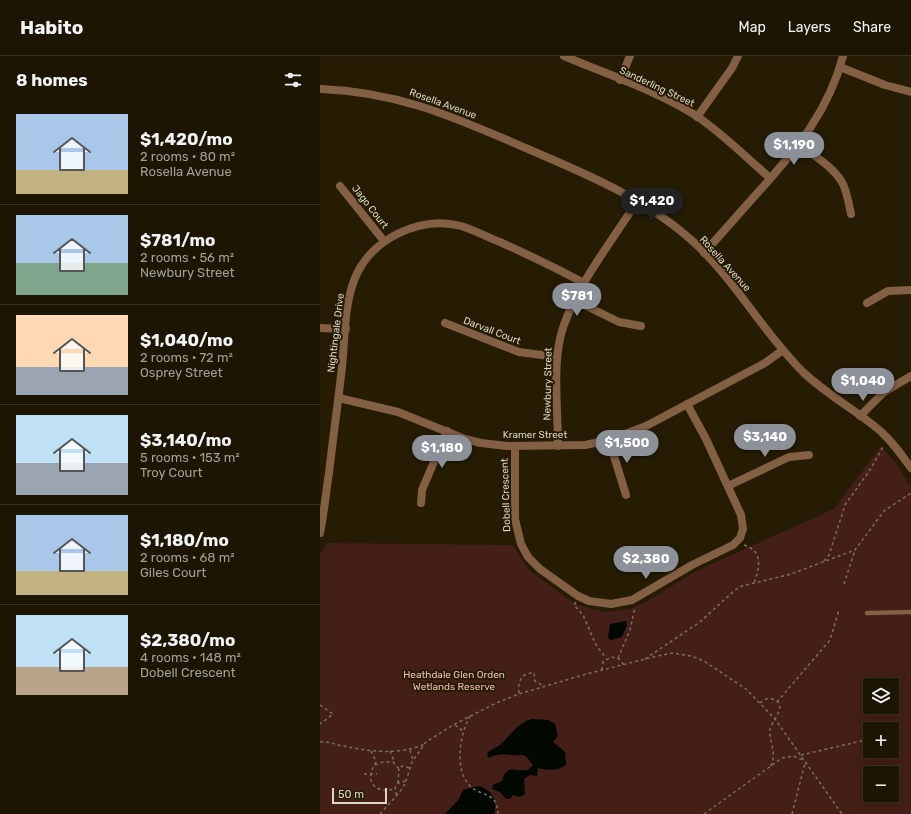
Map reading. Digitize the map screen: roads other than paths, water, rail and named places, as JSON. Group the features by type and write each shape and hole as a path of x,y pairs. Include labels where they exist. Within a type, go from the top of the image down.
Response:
{"street":[{"name":"Sanderling Street","path":"564,56 661,98 698,117 770,178"},
{"path":"620,80 630,56"},
{"path":"698,117 732,68 738,56"},
{"path":"704,253 799,144 823,110 843,56"},
{"path":"840,67 885,85 911,92"},
{"name":"Rosella Avenue","path":"320,89 355,91 391,97 437,110 590,175 638,200 672,225 704,253 732,284 783,350 803,372 823,390 862,417 888,438 911,468"},
{"path":"799,144 828,166 839,178 845,189 851,214"},
{"name":"Jago Court","path":"340,186 384,241"},
{"name":"Newbury Street","path":"558,446 557,357 562,331 574,300 638,200"},
{"name":"Nightingale Drive","path":"320,532 338,401 350,294 355,278 362,264 384,241 407,229 421,226 446,224 460,226 540,260 584,283"},
{"path":"867,303 888,291 911,290"},
{"path":"574,300 618,322 641,326"},
{"name":"Darvall Court","path":"445,323 519,352 557,357"},
{"path":"320,328 346,330"},
{"name":"Kramer Street","path":"338,401 398,412 447,432 481,443 515,446 585,445 609,440 636,431 765,363 783,350"},
{"path":"862,417 880,395 897,383 911,376"},
{"path":"687,404 706,439 728,486 790,458 809,455"},
{"path":"422,503 422,490 447,432"},
{"path":"609,440 626,495"},
{"name":"Dobell Crescent","path":"515,446 515,519 521,544 528,556 540,569 578,596 589,601 604,604 632,600 682,570 737,542 742,533 743,525 728,486"}],"lane":[{"path":"867,613 911,612"}],"park label":[{"name":"Heathdale Glen Orden Wetlands Reserve","path":"454,680"}]}
